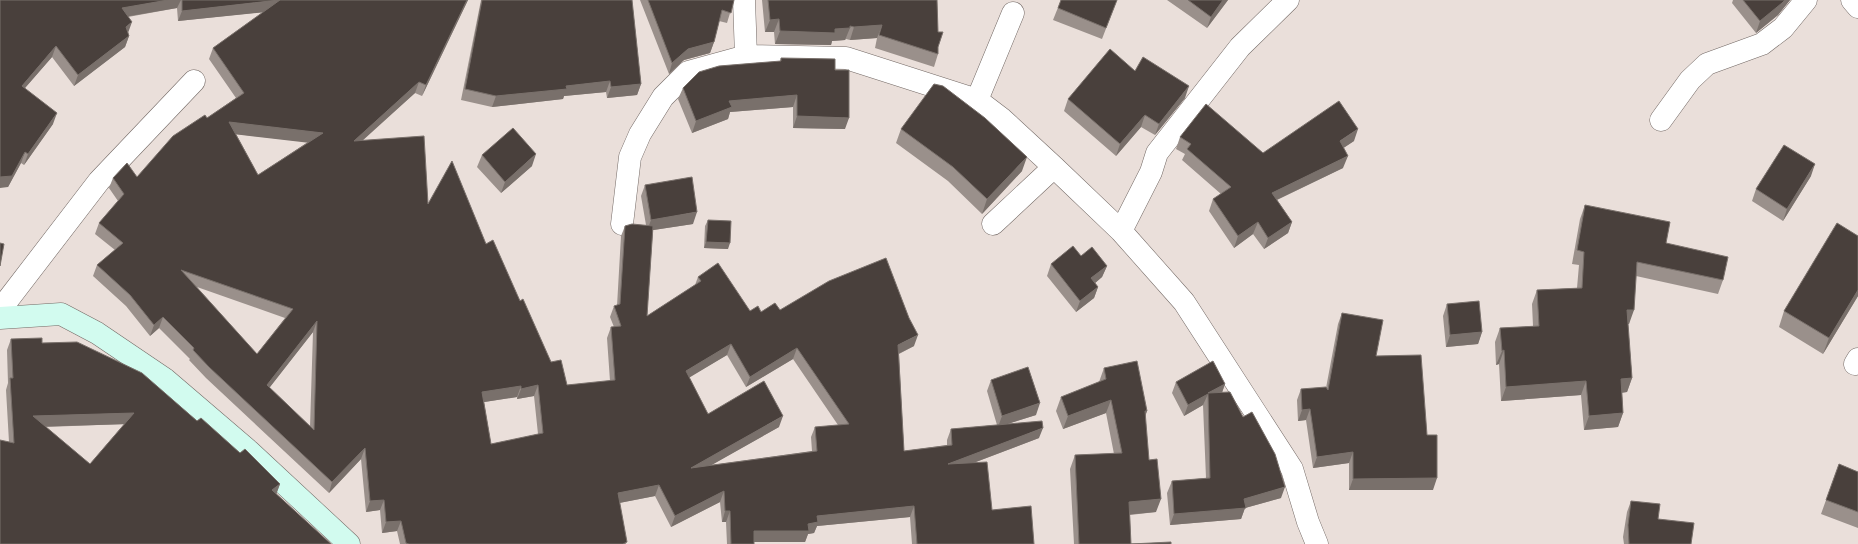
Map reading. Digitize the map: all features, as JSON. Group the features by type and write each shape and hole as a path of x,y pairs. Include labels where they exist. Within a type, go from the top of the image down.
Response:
{"main road":[{"path":"0,318 61,314 97,333 165,379 249,450 349,544"}],"street":[{"path":"744,0 746,56"},
{"path":"1121,230 1151,172 1157,153 1240,47 1288,0"},
{"path":"1661,120 1690,80 1707,64 1762,44 1783,28 1806,0"},
{"path":"1852,0 1858,7"},
{"path":"977,100 1013,13"},
{"path":"622,224 630,157 640,134 664,97 688,72 746,56 846,58 977,100 1002,119 1121,230 1184,302 1292,469 1308,522 1317,544"},
{"path":"0,310 99,181 194,81"},
{"path":"994,224 1054,167"}],"building":[{"path":"0,0 168,0 122,8 132,22 126,27 129,36 78,75 56,46 22,86 57,113 28,154 25,152 12,176 0,177"},
{"path":"182,0 279,0 182,11"},
{"path":"280,0 467,0 426,85 419,82 354,141 424,136 428,204 452,161 486,244 493,240 520,301 523,299 551,362 561,360 567,385 615,380 611,327 621,326 614,306 620,304 625,226 632,224 653,226 647,316 701,281 698,277 718,263 750,311 758,306 761,312 775,303 780,310 829,281 886,258 909,318 918,335 898,345 904,451 952,445 951,429 1042,421 1043,428 948,464 987,462 992,510 1031,506 1034,544 917,544 914,506 817,516 818,522 808,524 809,531 754,531 754,544 731,544 730,511 725,511 724,491 675,516 659,485 618,493 627,542 623,544 406,543 401,521 386,522 384,500 370,501 365,448 332,482 209,367 193,350 194,348 163,317 154,325 130,295 97,265 123,243 99,223 124,194 113,178 127,163 137,177 173,136 205,115 207,118 244,93 213,48","holes":["229,122 323,133 258,175","181,270 293,309 257,354","317,321 314,430 267,385","731,344 750,377 797,348 849,424 815,427 817,451 691,468 783,416 764,381 708,414 686,371","538,385 543,433 491,444 482,392 521,386 521,389"]},
{"path":"482,0 632,0 641,84 611,87 610,81 566,86 567,89 496,96 465,89"},
{"path":"648,0 734,0 731,13 722,10 714,42 688,49 672,63"},
{"path":"768,0 937,0 938,32 943,32 938,47 938,54 879,35 882,25 850,26 850,28 835,29 835,33 780,31 779,19 770,20"},
{"path":"1061,0 1117,0 1106,28 1058,8"},
{"path":"1188,0 1223,0 1211,17"},
{"path":"1743,0 1785,0 1760,21"},
{"path":"1110,49 1135,71 1143,57 1189,86 1159,124 1145,115 1120,144 1068,99"},
{"path":"781,58 835,59 835,70 849,70 849,118 797,116 797,95 729,101 732,107 696,121 683,88 699,72 719,66 781,61"},
{"path":"934,84 943,86 985,118 1027,157 987,199 953,167 901,129"},
{"path":"1339,101 1358,129 1340,141 1348,156 1272,193 1292,222 1268,238 1258,222 1238,236 1213,199 1231,187 1187,149 1191,144 1180,137 1206,104 1263,153"},
{"path":"513,128 536,154 505,182 482,155"},
{"path":"1784,145 1815,164 1787,209 1756,189"},
{"path":"692,177 697,212 651,220 645,185"},
{"path":"1585,205 1670,222 1666,243 1728,257 1723,280 1637,262 1634,310 1627,310 1632,378 1621,379 1623,413 1589,416 1586,381 1506,387 1504,350 1502,351 1500,328 1539,326 1537,290 1582,288 1584,252 1577,250"},
{"path":"708,220 731,221 730,243 706,242"},
{"path":"1837,223 1858,236 1858,290 1829,338 1784,311"},
{"path":"0,243 4,244 0,266"},
{"path":"1073,246 1081,256 1092,247 1107,266 1091,278 1098,287 1080,301 1051,264"},
{"path":"1479,301 1482,332 1450,335 1447,304"},
{"path":"1342,313 1383,320 1376,356 1421,355 1427,435 1437,435 1437,478 1353,479 1353,452 1317,457 1310,409 1302,410 1301,389 1326,387 1328,390"},
{"path":"42,338 42,343 77,342 142,373 197,421 201,418 240,453 245,449 280,484 272,490 331,544 0,544 0,440 14,443 10,378 13,378 11,339","holes":["134,413 90,464 33,416"]},
{"path":"1137,361 1147,411 1145,411 1149,460 1157,459 1161,499 1129,502 1131,544 1079,544 1075,455 1122,453 1111,400 1068,416 1061,397 1106,379 1104,368"},
{"path":"1213,361 1225,384 1208,393 1230,392 1243,417 1252,412 1275,454 1285,487 1244,499 1246,508 1174,514 1172,481 1210,478 1208,394 1188,405 1176,382"},
{"path":"1028,367 1040,403 1002,416 991,380"},
{"path":"1839,464 1858,472 1858,512 1826,500"},
{"path":"1631,501 1660,504 1658,519 1694,523 1691,544 1629,544 1628,525"},
{"path":"1171,542 1171,544 1131,544"}]}
